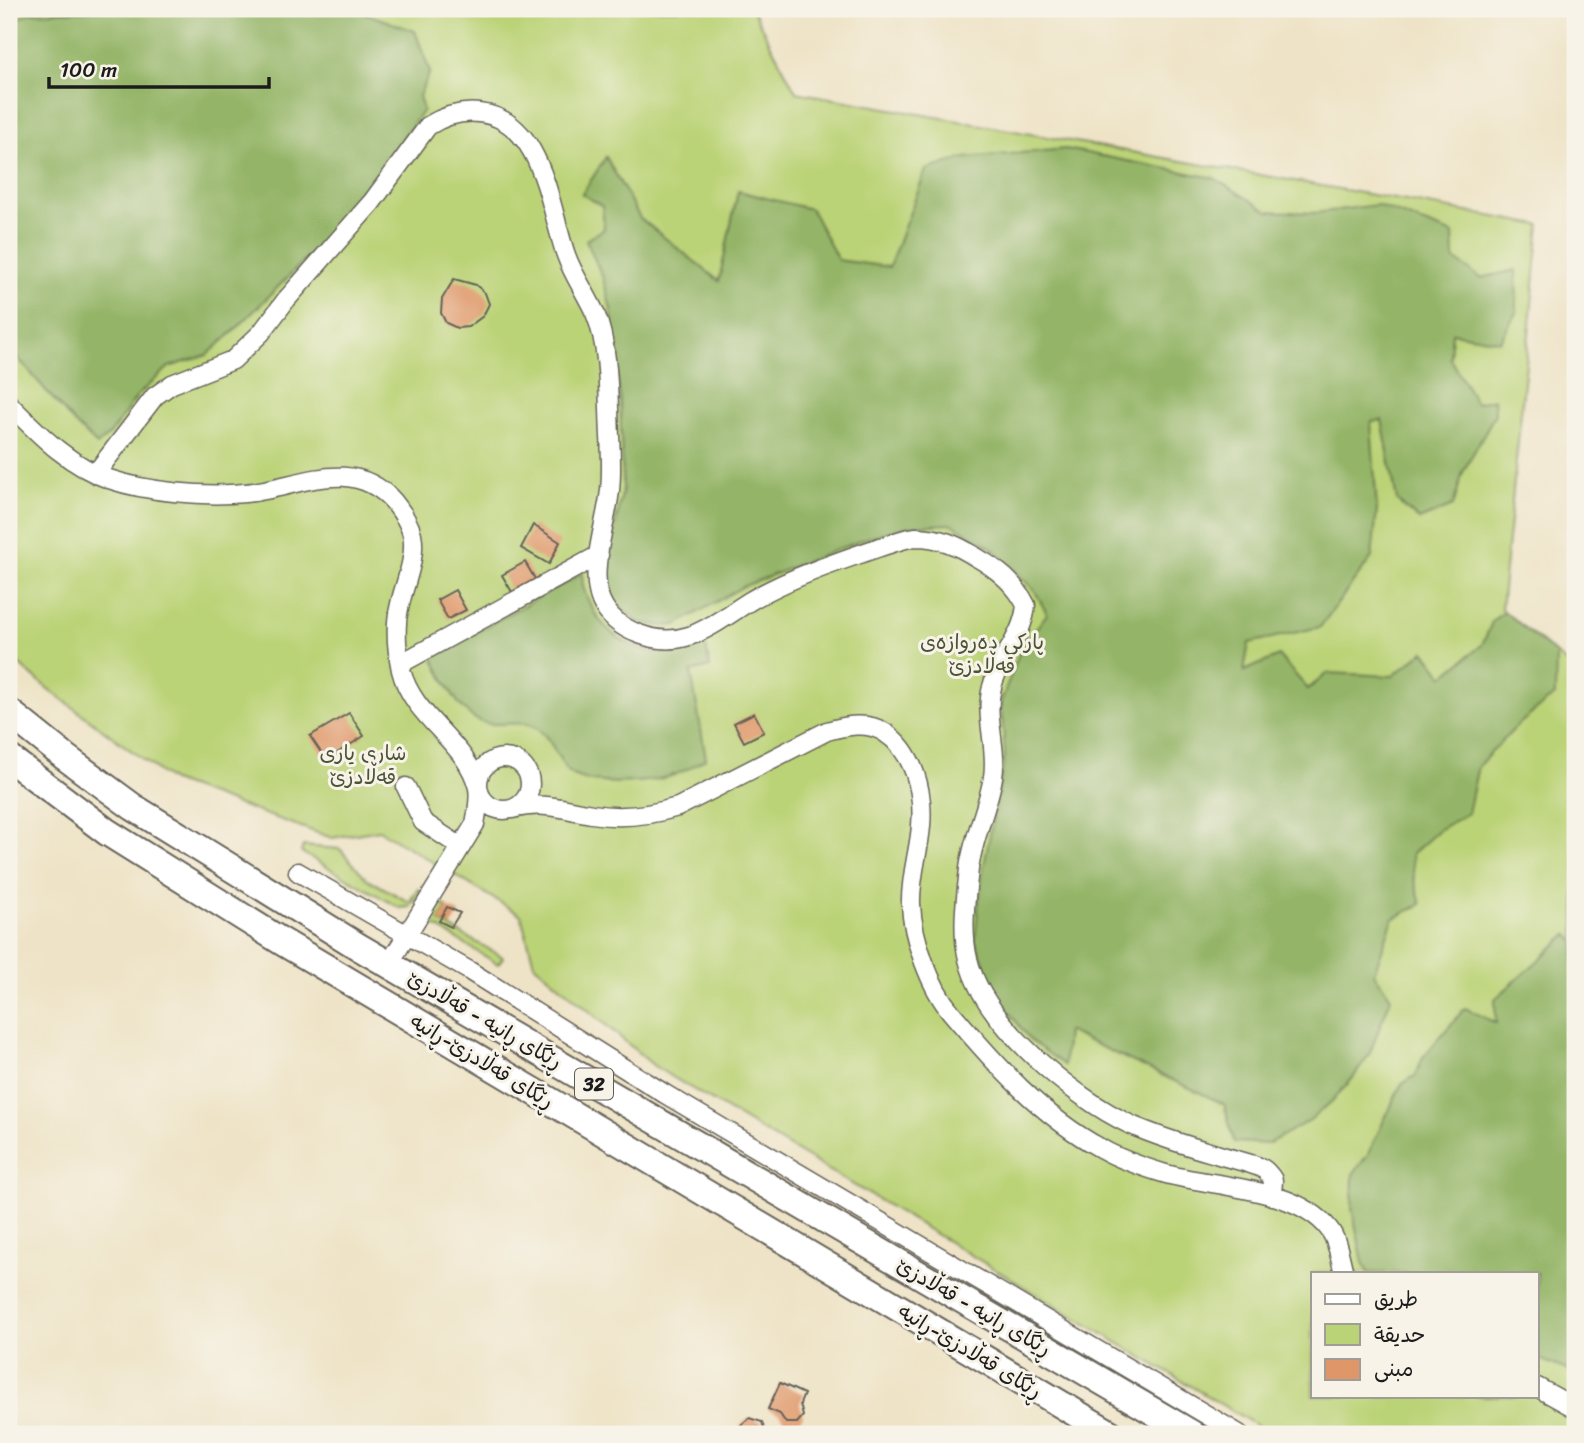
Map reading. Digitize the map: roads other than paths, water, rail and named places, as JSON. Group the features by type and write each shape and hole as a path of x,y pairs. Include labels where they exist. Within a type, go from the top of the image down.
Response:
{"main road":[{"name":"ڕێگای ڕانیە - قەڵادزێ","path":"9,712 133,807 388,964 1192,1434"},
{"name":"ڕێگای قەڵادزێ-ڕانیە","path":"9,758 107,832 258,927 1111,1434"}],"street":[{"path":"96,473 155,396 172,384 233,360 261,333 286,300 372,202 428,126 455,114 482,113 509,122 533,152 566,256 596,315 608,380 611,457 610,492 597,577 600,599 611,617 637,633 656,639 690,636 752,600 826,566 914,537 951,543 990,565 1009,581 1026,605 1025,622 992,686 989,713 993,779 970,867 966,910 965,947 974,979 995,1013 1025,1047 1083,1096 1107,1113 1136,1127 1263,1169 1273,1180 1272,1196"},
{"path":"9,404 51,446 79,465 109,479 151,489 245,493 345,475 365,480 386,493 403,513 412,535 412,556 397,622 400,664 409,692 424,714 463,757 488,805 508,810 526,799 530,783 528,775"},
{"path":"400,664 599,555"},
{"path":"475,824 487,816 537,804 596,815 632,816 659,813 678,807 827,731 845,726 865,726 883,731 908,757 917,780 921,801 921,827 911,893 914,931 940,1000 973,1039 1017,1087 1060,1122 1104,1150 1167,1174 1282,1198 1319,1218 1331,1231 1344,1272"},
{"path":"463,757 492,761 510,759 524,767 537,788 556,806"},
{"path":"388,964 475,824 480,773 492,761"},
{"path":"406,787 423,822 461,847"},
{"path":"298,872 468,970 677,1101 1239,1434"},
{"path":"1538,1388 1575,1408"}],"park label":[{"name":"پارکی دەروازەی قەڵادزێ","path":"982,654"},
{"name":"شاری یاری قەڵادزێ","path":"363,765"}]}
